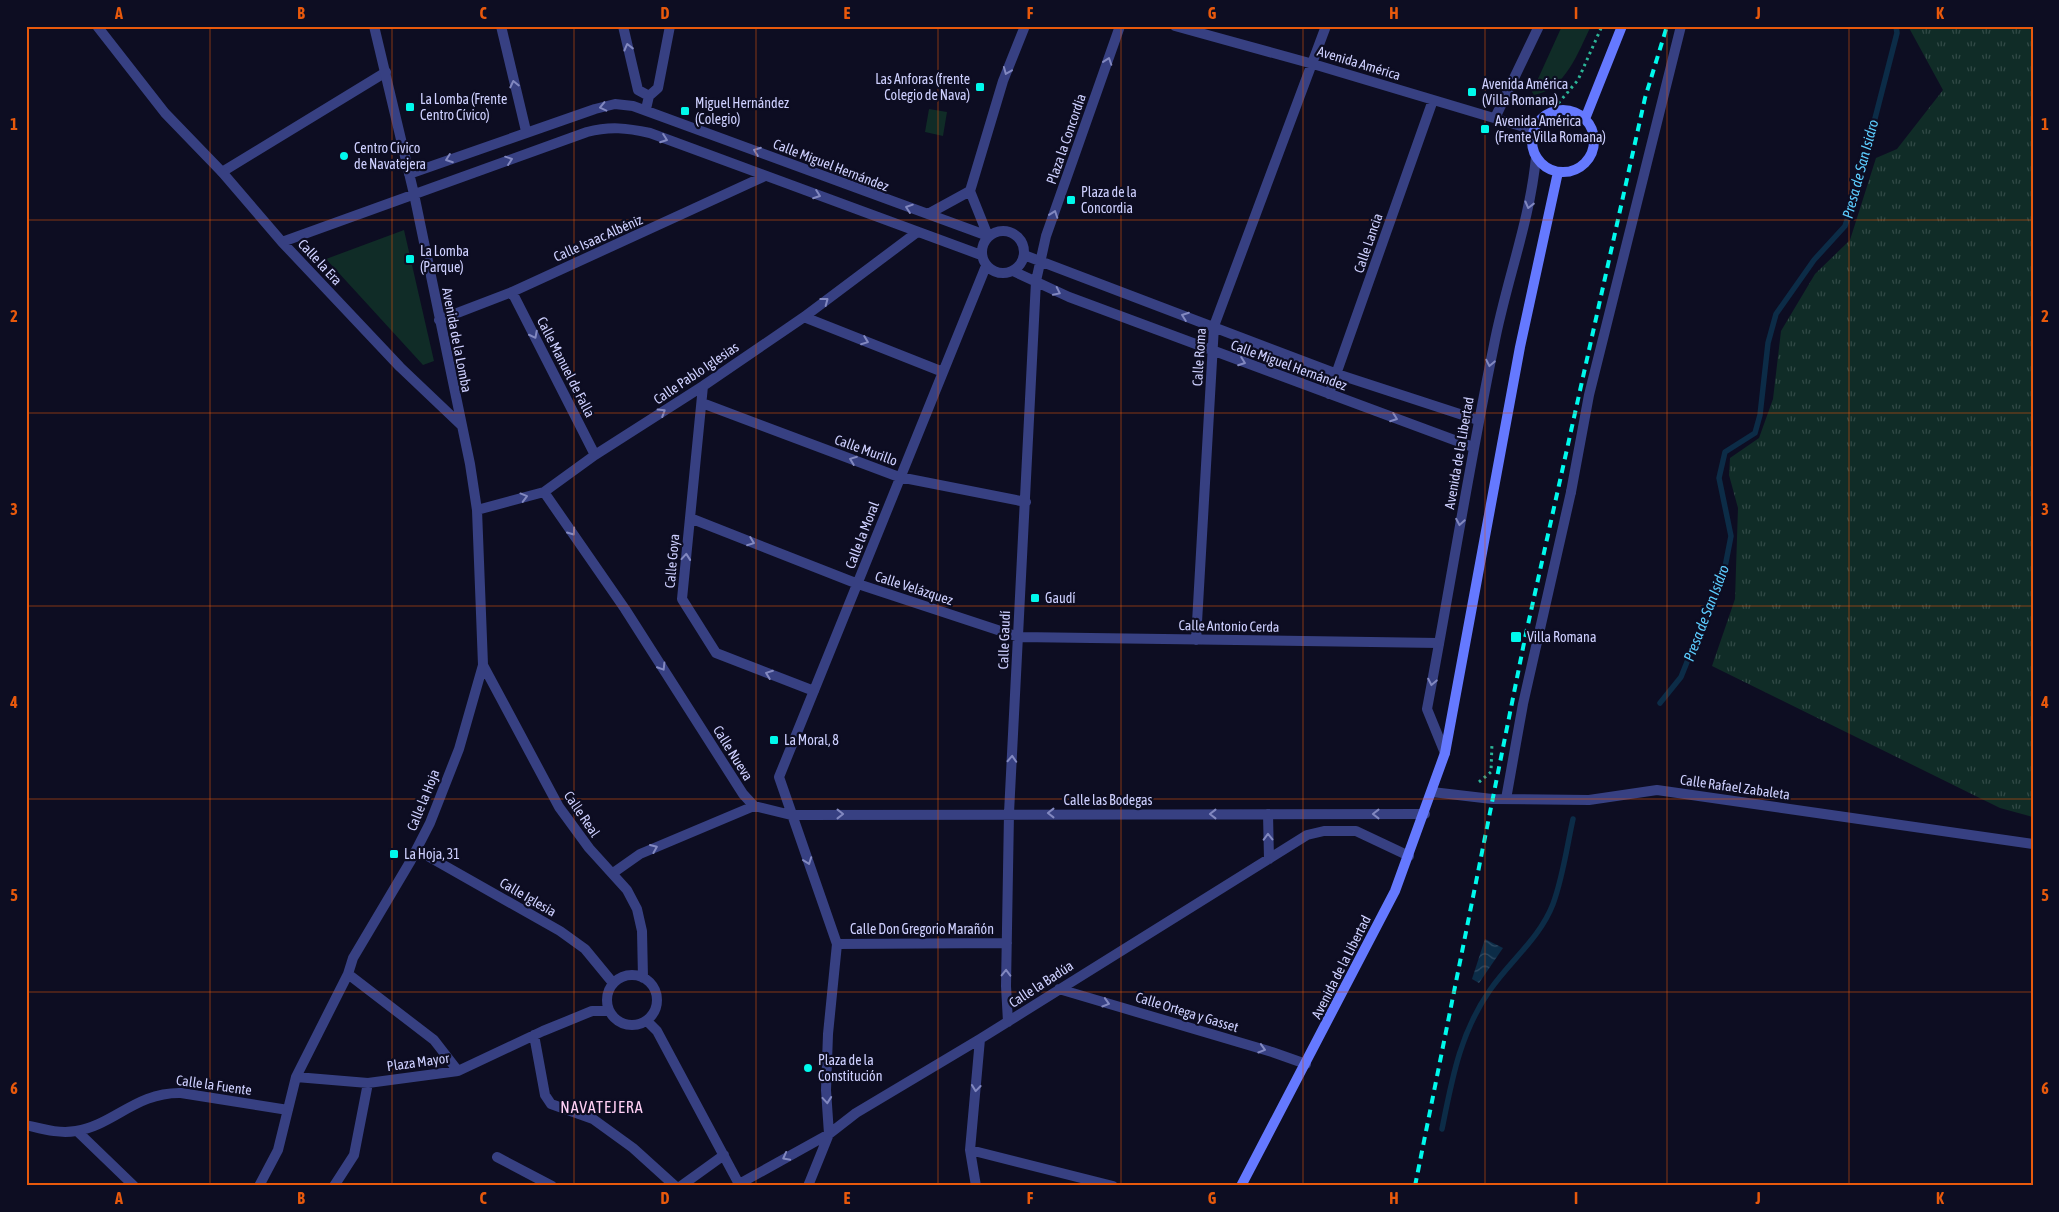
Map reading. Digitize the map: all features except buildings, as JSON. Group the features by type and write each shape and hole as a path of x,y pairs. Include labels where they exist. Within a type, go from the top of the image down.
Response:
{"main road":[{"path":"1586,118 1622,26"},
{"path":"1569,110 1586,118 1594,135 1592,155 1578,170 1558,172 1549,170 1536,157 1532,141 1534,130 1550,112 1569,110"},
{"name":"Avenida de la Libertad","path":"1241,1186 1395,891 1425,814 1445,753 1520,347 1558,172"}],"street":[{"name":"Calle la Era","path":"97,26 165,114 222,172 282,242 400,368 461,425"},
{"name":"Avenida de la Lomba","path":"374,26 414,194 461,425"},
{"path":"501,26 526,131"},
{"path":"623,26 638,90 649,96"},
{"path":"646,109 649,96 658,88 670,26"},
{"path":"988,236 970,191 1003,81 1025,26"},
{"name":"Plaza la Concordia","path":"1039,260 1120,26"},
{"name":"Avenida América","path":"1175,26 1313,64 1534,130"},
{"name":"Calle Roma","path":"1196,640 1214,326 1326,26"},
{"path":"1495,118 1539,26"},
{"path":"1506,799 1523,704 1571,492 1589,395 1681,26"},
{"path":"222,172 386,72"},
{"name":"Calle Lancia","path":"1329,394 1433,100"},
{"name":"Calle Miguel Hernández","path":"409,174 526,131 615,104 646,109 988,236"},
{"path":"282,242 604,128 625,127 650,133 916,233 981,255"},
{"name":"Avenida de la Libertad","path":"1445,753 1427,709 1478,420 1494,342 1532,190 1536,157"},
{"name":"Calle Isaac Albéniz","path":"439,320 512,292 765,176"},
{"path":"928,214 970,191"},
{"path":"998,231 1008,231 1017,236 1023,244 1024,255 1020,264 1013,271 1004,274 994,272 986,266 981,255 982,244 988,236 998,231"},
{"name":"Calle Pablo Iglesias","path":"477,510 544,492 595,455 703,386 804,317 916,233"},
{"name":"Calle Miguel Hernández","path":"1024,255 1337,374 1478,420"},
{"name":"Calle Gaudí","path":"1008,1022 1009,813 1036,281 1039,260"},
{"name":"Calle la Moral","path":"792,815 779,777 986,266"},
{"name":"Calle Miguel Hernández","path":"1013,271 1069,297 1473,447"},
{"name":"Calle Manuel de Falla","path":"512,292 595,455"},
{"path":"804,317 943,372"},
{"name":"Calle Goya","path":"703,386 682,599 716,653 814,692"},
{"name":"Calle Murillo","path":"702,403 899,477 1026,502"},
{"name":"Calle la Hoja","path":"259,1186 278,1150 296,1077 348,974 353,958 417,850 458,749 484,665 477,510 461,425"},
{"name":"Calle Nueva","path":"544,492 625,608 743,794 754,806"},
{"name":"Calle Velázquez","path":"690,518 858,584 1019,637"},
{"name":"Calle Antonio Cerda","path":"1019,637 1439,643"},
{"name":"Calle Real","path":"484,665 559,807 589,848 627,890 637,909 642,931 643,978"},
{"name":"Calle Rafael Zabaleta","path":"1432,792 1506,799 1589,800 1657,790 2033,844"},
{"path":"613,873 640,854 754,806 792,815 837,944 828,1034 826,1090 829,1134 808,1186"},
{"name":"Calle las Bodegas","path":"792,815 1009,813 1425,814"},
{"path":"1268,814 1269,859"},
{"path":"1307,835 1338,814"},
{"name":"Calle la Badúa","path":"740,1185 829,1134 856,1113 980,1040 1307,835 1324,831 1356,831 1409,856"},
{"name":"Calle Iglesia","path":"417,850 560,931 585,949 613,983"},
{"name":"Calle Don Gregorio Marañón","path":"837,944 1007,943"},
{"name":"Plaza Mayor","path":"348,974 434,1040 458,1071"},
{"path":"633,975 643,978 652,985 657,995 657,1004 647,1020 629,1026 620,1023 609,1011 606,1000 608,991 613,983 622,977 633,975"},
{"name":"Calle Ortega y Gasset","path":"1059,989 1272,1052 1306,1064"},
{"path":"458,1071 534,1035 592,1011 609,1011"},
{"path":"647,1020 657,1031 740,1185"},
{"path":"534,1035 545,1095 551,1104 593,1119 633,1148 675,1186"},
{"path":"976,1186 970,1150 980,1040"},
{"name":"Plaza Mayor","path":"296,1077 368,1083 458,1071"},
{"path":"334,1186 354,1155 368,1083"},
{"name":"Calle la Fuente","path":"26,1125 54,1132 77,1131 150,1097 166,1092 288,1110"},
{"path":"77,1131 134,1186"},
{"path":"970,1150 1113,1186"},
{"path":"681,1186 724,1155"},
{"path":"496,1158 552,1186"}],"path":[{"path":"1550,112 1578,80 1602,26"},
{"path":"1479,782 1491,772 1492,743"}],"green space":[{"path":"1562,26 1591,26 1576,58 1563,77 1555,85 1534,95 1532,92"},
{"path":"1908,26 2033,26 2033,817 2000,808 1712,666 1735,599 1738,508 1729,475 1730,458 1759,438 1773,399 1781,331 1815,274 1850,240 1876,158 1897,149 1943,90"},
{"path":"929,109 947,112 943,136 925,132"},
{"path":"404,230 434,361 423,365 326,259"}],"water":[{"path":"1485,939 1503,948 1479,983 1472,979"}],"waterway":[{"name":"Presa de San Isidro","path":"1660,703 1681,677 1725,567 1731,536 1719,478 1725,452 1755,433 1760,415 1768,343 1776,314 1814,260 1845,226 1854,200 1897,33 1896,26"},
{"name":"Presa de San Isidro","path":"1442,1129 1458,1057 1471,1023 1498,979 1533,939 1553,904 1573,819"}],"railway":[{"path":"1415,1186 1525,638 1645,98 1667,26"}],"place":[{"name":"Las Anforas (frente Colegio de Nava)","path":"980,87"},
{"name":"Avenida América (Villa Romana)","path":"1472,92"},
{"name":"La Lomba (Frente Centro Cívico)","path":"410,107"},
{"name":"Miguel Hernández (Colegio)","path":"685,111"},
{"name":"Avenida América (Frente Villa Romana)","path":"1485,129"},
{"name":"Centro Cívico de Navatejera","path":"344,156"},
{"name":"Plaza de la Concordia","path":"1071,200"},
{"name":"La Lomba (Parque)","path":"410,259"},
{"name":"Gaudí","path":"1035,598"},
{"name":"Villa Romana","path":"1516,637"},
{"name":"La Moral, 8","path":"774,740"},
{"name":"La Hoja, 31","path":"394,854"},
{"name":"Plaza de la Constitución","path":"808,1068"}],"district":[{"name":"NAVATEJERA","path":"602,1107"}]}
